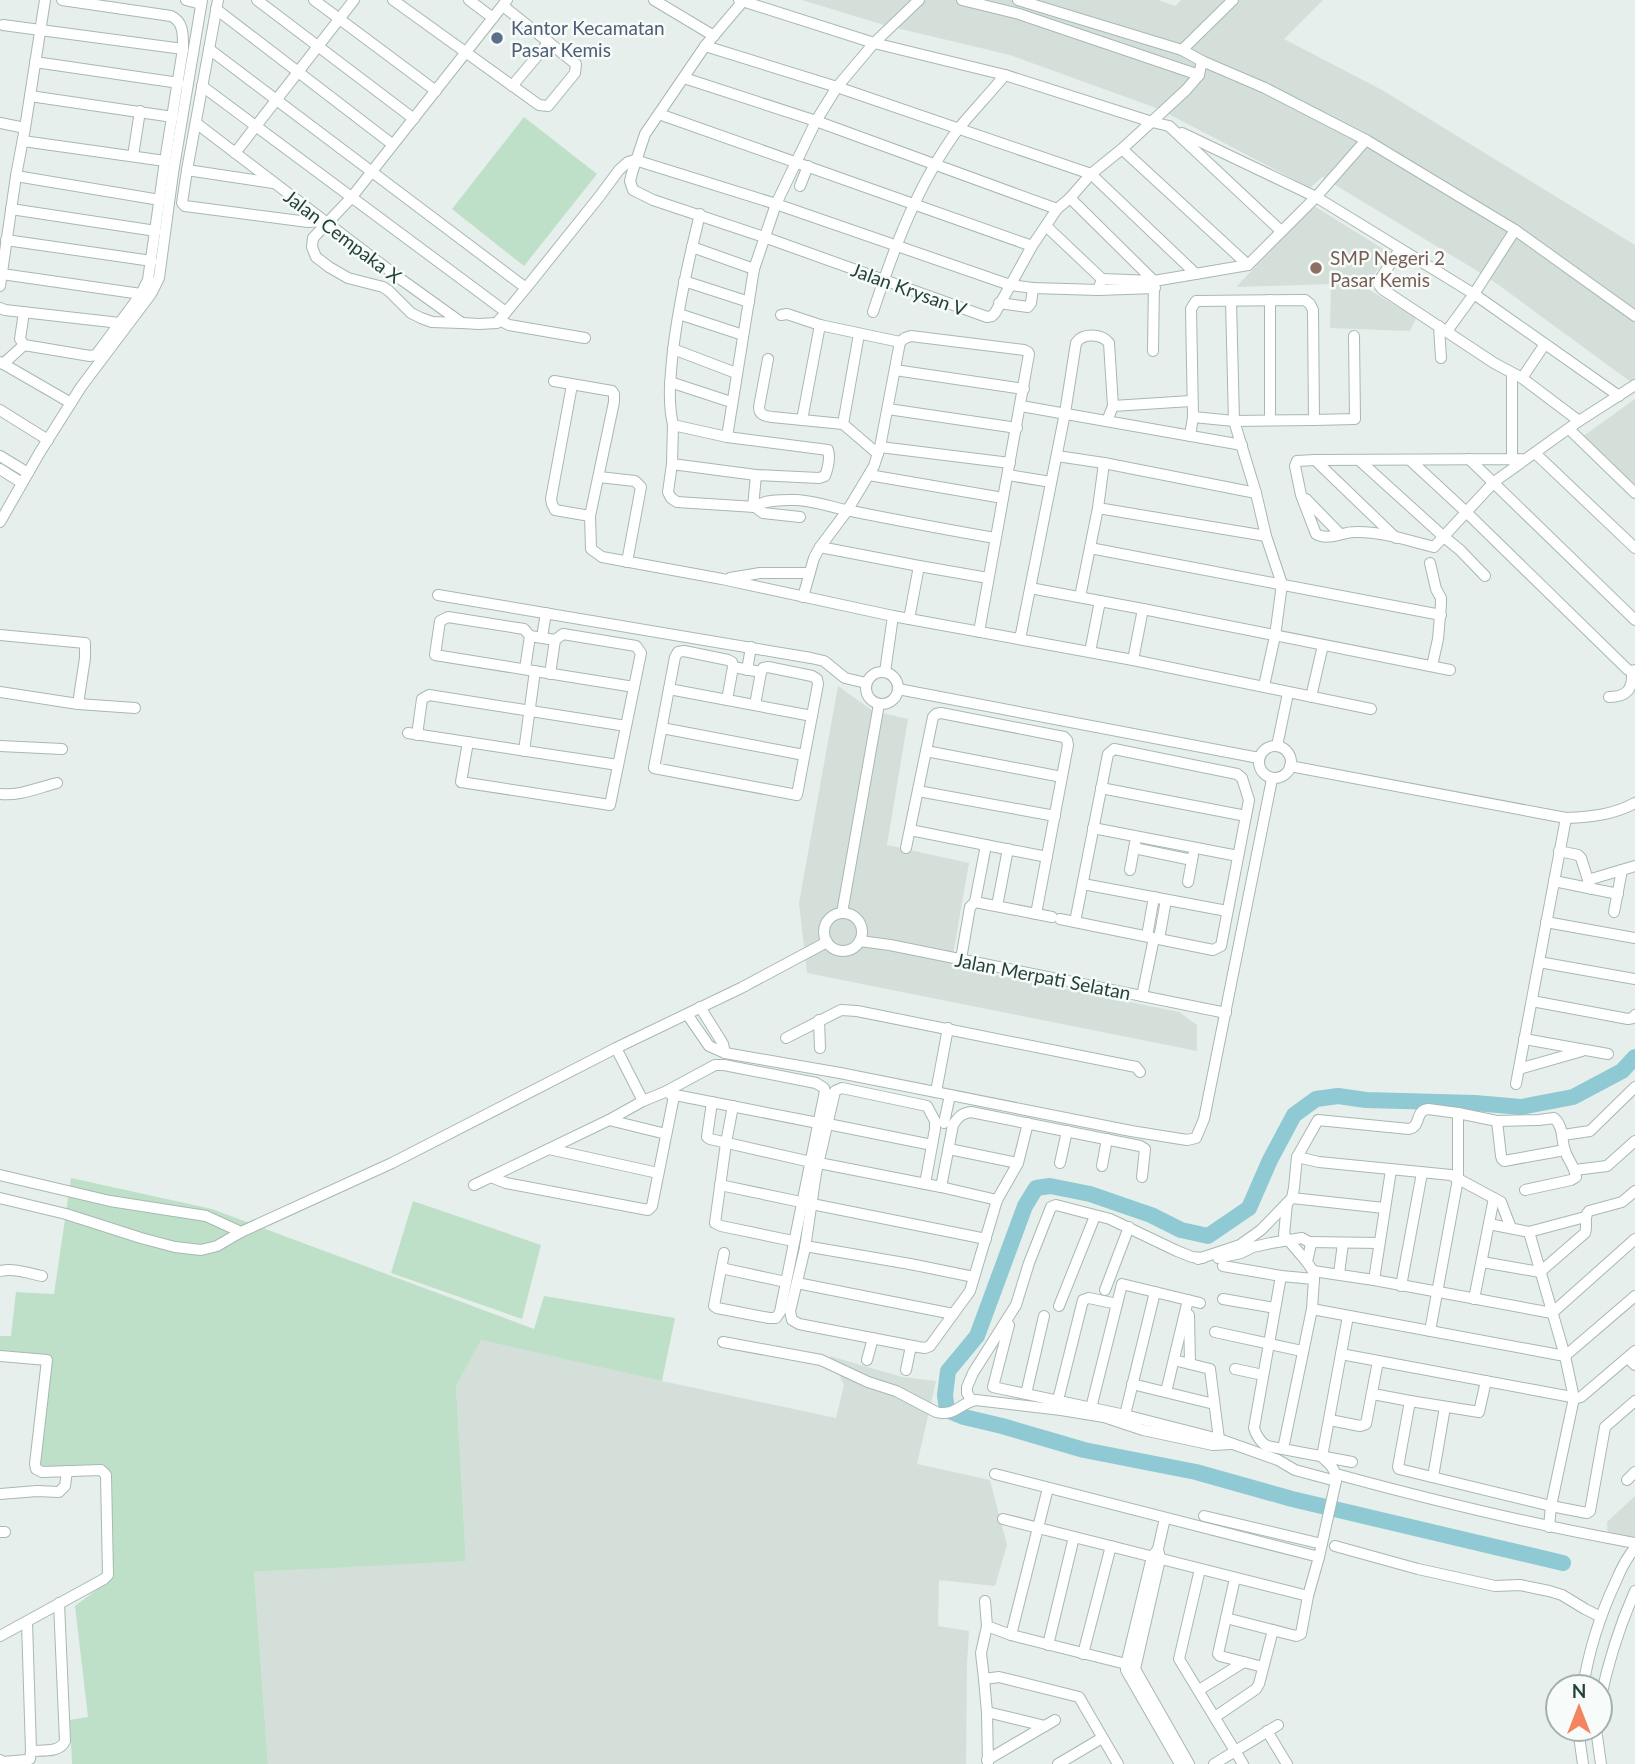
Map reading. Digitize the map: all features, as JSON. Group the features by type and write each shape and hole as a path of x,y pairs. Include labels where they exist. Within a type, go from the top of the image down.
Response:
{"street":[{"path":"0,286 45,0"},
{"path":"0,521 114,337 120,323 154,277 152,261 165,161 173,140 173,117 183,49 183,32 177,19 62,0"},
{"path":"24,312 20,342 24,345 90,356 96,355 114,337 151,294 173,140 202,2 186,0"},
{"path":"257,0 414,119"},
{"path":"314,0 436,91"},
{"path":"235,153 354,0"},
{"path":"393,0 466,54 539,105 548,106 574,75 576,64 505,3 466,54 351,198 324,222 313,238 313,252 321,262 360,283 383,287 411,313 432,322 496,323 622,166 635,160 776,204 1010,285 1098,290 1154,285 1248,265 1316,197 1366,140"},
{"path":"469,0 493,18"},
{"path":"654,0 714,36"},
{"path":"727,437 754,269 776,204 816,121 837,86 874,43 919,0"},
{"path":"962,0 1019,15 1199,75"},
{"path":"1019,15 1019,0 1182,50 1265,88 1366,140 1515,230 1635,316"},
{"path":"1182,50 1233,0"},
{"path":"635,160 645,134 705,46 742,1 874,43 1005,75 1169,126 1316,197 1474,295 1619,396"},
{"path":"324,222 185,206 182,203 217,4 393,144"},
{"path":"3,25 183,49"},
{"path":"512,86 549,42"},
{"path":"705,46 837,86 1091,174 1196,274"},
{"path":"209,49 526,288"},
{"path":"1033,288 1028,307 999,303 1032,246 1058,209 1091,174 1186,90 1199,75 1202,61"},
{"path":"35,62 179,83"},
{"path":"873,312 913,204 959,129 1005,75"},
{"path":"684,78 816,121 1058,209"},
{"path":"202,86 503,316 509,325 585,338"},
{"path":"30,96 173,117"},
{"path":"133,156 140,111"},
{"path":"659,114 1032,246"},
{"path":"0,123 26,128"},
{"name":"Jalan Cempaka X","path":"196,124 462,323"},
{"path":"1169,126 1281,230"},
{"path":"23,141 165,161"},
{"path":"1122,149 1248,265"},
{"name":"Jalan Krysan V","path":"635,160 631,187 635,192 653,200 700,214 987,317 992,316 999,303"},
{"path":"800,186 808,166"},
{"path":"187,170 273,183"},
{"path":"16,176 160,200"},
{"path":"1070,198 1154,285 1153,351"},
{"path":"11,209 156,230"},
{"path":"700,214 684,281 673,349 669,394 673,425 672,464 668,492 677,502 754,507 763,513 800,517"},
{"path":"1046,226 1102,279 1154,285"},
{"path":"1441,358 1443,329 1474,295 1515,230"},
{"path":"6,240 152,261"},
{"path":"692,247 754,269"},
{"path":"1400,249 1379,281 1382,289 1517,376 1579,421"},
{"path":"2,274 141,294"},
{"path":"1098,290 1102,279"},
{"path":"684,281 749,302"},
{"path":"1190,436 1193,417 1192,306 1200,300 1305,300 1310,304 1314,420"},
{"path":"1270,300 1270,420"},
{"path":"1231,301 1234,421 1282,584 1275,636 1264,686"},
{"path":"0,308 120,323"},
{"path":"679,314 743,335"},
{"path":"781,315 787,314 820,325 900,342"},
{"path":"100,350 104,321"},
{"path":"802,420 820,325"},
{"path":"843,424 859,334"},
{"path":"1020,639 1057,456 1076,343 1084,335 1103,337 1109,343 1113,405 1107,421"},
{"path":"803,597 820,547 848,511 869,475 879,451 900,342 911,336 1024,350 1030,354 979,632"},
{"path":"1193,417 1234,421 1354,419 1354,336"},
{"path":"1512,458 1517,376 1545,344"},
{"path":"24,345 2,363 71,403"},
{"path":"673,349 736,373"},
{"path":"768,359 759,407 765,416 843,424 879,451 1010,463"},
{"path":"895,370 1024,389"},
{"path":"554,381 612,391 614,394 590,516 591,549 603,557 1371,709"},
{"path":"670,382 731,402"},
{"path":"572,385 551,499 555,510 590,516"},
{"path":"1525,459 1315,460 1295,463 1301,495 1317,534 1328,537 1367,532 1434,547 1494,482 1635,385"},
{"path":"1113,405 1191,401"},
{"path":"1021,406 1242,445"},
{"path":"888,409 1017,428"},
{"path":"0,410 48,440"},
{"path":"672,464 756,475 820,478 825,476 827,471 829,454 828,450 727,437 673,425"},
{"path":"1569,429 1635,493"},
{"path":"1535,453 1635,548"},
{"path":"0,456 28,473"},
{"path":"1057,456 1256,493"},
{"path":"1469,459 1635,620"},
{"path":"1315,460 1396,538"},
{"path":"1359,460 1460,550 1485,576"},
{"path":"1410,460 1633,671 1625,694 1609,697"},
{"path":"1080,597 1104,463"},
{"path":"0,469 22,483"},
{"path":"754,507 756,475"},
{"path":"869,475 1003,498"},
{"path":"1007,475 1051,482"},
{"path":"599,477 635,481 640,487 627,562"},
{"path":"1301,495 1340,534"},
{"path":"754,507 761,503 810,501 848,511 995,538"},
{"path":"1098,508 1266,536"},
{"path":"820,547 988,578"},
{"path":"1090,548 1441,615"},
{"path":"1430,563 1441,598 1438,639 1432,666"},
{"path":"909,619 919,566"},
{"path":"722,579 750,573 809,573"},
{"path":"1030,589 1450,670"},
{"path":"438,595 824,661 845,678 866,684"},
{"path":"1090,652 1100,601"},
{"path":"1133,660 1143,609"},
{"path":"542,638 546,613"},
{"path":"885,672 892,616"},
{"path":"555,640 530,636 524,629 448,617 440,621 435,655 634,687"},
{"path":"468,742 461,782 610,805 641,653 636,646 563,634 555,640 550,674"},
{"path":"0,635 85,643 78,704"},
{"path":"524,751 530,711 530,636"},
{"path":"1311,697 1323,645"},
{"path":"747,670 751,648"},
{"path":"727,700 732,662 680,651 675,657 654,768 797,795 818,682 815,677 763,668 755,705"},
{"path":"733,667 761,672"},
{"path":"885,672 895,678 898,689 892,700 879,704 868,696 866,684 873,674 885,672"},
{"path":"669,689 812,716"},
{"path":"898,689 1259,758"},
{"path":"0,692 78,704 135,708"},
{"path":"1277,746 1287,693"},
{"path":"618,765 412,734 422,699 429,695 626,726"},
{"path":"842,913 879,704"},
{"path":"906,848 933,717 941,713 1064,737 1068,740 1068,745 1036,914"},
{"path":"662,728 804,755"},
{"path":"0,746 62,749"},
{"path":"1277,746 1286,751 1291,761 1284,776 1272,779 1261,771 1259,758 1265,749 1277,746"},
{"path":"975,902 1213,950 1217,949 1221,946 1249,800 1242,778 1237,774 1114,749 1108,754 1075,922"},
{"path":"926,751 1062,777"},
{"path":"1290,766 1566,818 1594,817 1623,810 1635,803"},
{"path":"687,1014 709,1046 725,1053 1131,1131 1187,1140 1196,1138 1204,1119 1272,779"},
{"path":"0,794 27,792 57,783"},
{"path":"1101,788 1246,816"},
{"path":"918,790 1055,816"},
{"path":"1516,1084 1566,818"},
{"path":"1093,828 1238,856"},
{"path":"910,830 1047,857"},
{"path":"1129,870 1137,836"},
{"path":"961,959 970,906 975,902 986,845"},
{"path":"1188,882 1194,847"},
{"path":"1134,848 1192,860"},
{"path":"997,906 1008,849"},
{"path":"1559,851 1581,858 1590,884"},
{"path":"1590,884 1635,866"},
{"path":"1614,912 1622,870"},
{"path":"1554,881 1590,884 1618,894"},
{"path":"1083,884 1227,911"},
{"path":"1153,938 1154,897"},
{"path":"1142,996 1153,938 1166,900"},
{"path":"842,913 857,919 862,933 855,947 840,951 833,948 824,935 828,920 842,913"},
{"path":"1546,922 1635,938"},
{"name":"Jalan Merpati Selatan","path":"860,941 1226,1013"},
{"path":"0,1198 66,1214 175,1247 201,1250 217,1246 241,1232 392,1163 827,942"},
{"path":"1539,962 1635,979"},
{"path":"1532,1001 1628,1019 1635,1015"},
{"path":"700,1007 723,1044 725,1053"},
{"path":"786,1038 841,1010 857,1011 1136,1067 1140,1072"},
{"path":"819,1020 820,1048"},
{"path":"936,1092 948,1028"},
{"path":"1524,1039 1608,1054"},
{"path":"616,1048 643,1101"},
{"path":"1519,1069 1584,1050"},
{"path":"474,1185 643,1101 670,1094 720,1065 816,1083 825,1091 823,1124"},
{"path":"1563,1135 1590,1131 1635,1087"},
{"path":"724,1253 714,1306 776,1318 805,1246 807,1203 823,1124 833,1093 842,1088 928,1106 944,1123 948,1149 941,1187"},
{"path":"670,1094 932,1145"},
{"path":"491,1177 506,1183 648,1210 652,1206 666,1134 670,1094"},
{"path":"925,1184 932,1145 944,1123 950,1095"},
{"path":"712,1102 707,1137 815,1163 997,1200"},
{"path":"733,1106 715,1223 793,1241"},
{"path":"1311,1271 1284,1232 1294,1188 1297,1157 1318,1120 1409,1129 1416,1125 1423,1109 1497,1121 1554,1118 1558,1121 1565,1150 1576,1177 1525,1190"},
{"path":"944,1123 971,1112 1140,1146 1145,1149 1142,1177"},
{"path":"1430,1331 1458,1178 1458,1113"},
{"path":"609,1120 666,1134"},
{"path":"1497,1121 1504,1161 1565,1150"},
{"path":"807,1203 793,1241 790,1311 795,1322 926,1348 970,1291 997,1200 1018,1163 1027,1123"},
{"path":"1060,1163 1068,1131"},
{"path":"1101,1166 1107,1139"},
{"path":"1575,1170 1607,1166 1635,1141"},
{"path":"548,1149 658,1173"},
{"path":"948,1149 1018,1163"},
{"path":"1297,1157 1319,1162 1451,1175 1502,1205 1511,1228"},
{"path":"1374,1280 1391,1170"},
{"path":"1401,1286 1422,1173"},
{"path":"0,1175 110,1201 206,1216 241,1232"},
{"path":"720,1185 985,1239"},
{"path":"1540,1272 1585,1233 1585,1217 1589,1210 1622,1202 1635,1191"},
{"path":"1474,1299 1494,1198"},
{"path":"1289,1201 1384,1208"},
{"path":"1198,1259 1240,1245 1261,1230 1289,1201"},
{"path":"967,1403 967,1387 973,1373 1016,1304 1051,1207 1056,1205 1110,1219 1198,1259 1226,1257 1253,1247 1302,1238 1309,1241 1379,1243"},
{"path":"1059,1306 1095,1216"},
{"path":"1489,1224 1529,1231 1585,1217"},
{"path":"1105,1290 1129,1227"},
{"path":"1529,1231 1565,1356 1574,1398 1549,1527"},
{"path":"1283,1449 1312,1309 1309,1241"},
{"path":"1552,1313 1634,1242"},
{"path":"1339,1275 1343,1243"},
{"path":"805,1246 974,1277"},
{"path":"1482,1262 1540,1272"},
{"path":"1223,1266 1281,1276 1311,1271 1374,1280 1552,1313"},
{"path":"721,1268 953,1314"},
{"path":"0,1270 19,1270 42,1276"},
{"path":"1281,1276 1255,1433 1263,1444 1352,1462"},
{"path":"1091,1408 1122,1284 1200,1303"},
{"path":"1125,1415 1155,1292"},
{"path":"1565,1356 1635,1297"},
{"path":"1058,1401 1083,1300 1089,1298 1117,1304"},
{"path":"1223,1299 1275,1308"},
{"path":"1166,1392 1188,1300"},
{"path":"1188,1300 1190,1364"},
{"path":"1312,1309 1565,1356"},
{"path":"1026,1394 1044,1316"},
{"path":"1322,1457 1348,1316"},
{"path":"1009,1325 993,1387 1125,1415 1219,1439 1278,1460 1295,1470 1635,1545 1624,1563 1601,1617 1585,1673"},
{"path":"1215,1332 1302,1351"},
{"path":"867,1360 873,1338"},
{"path":"723,1342 821,1360 868,1382 896,1391 936,1412 950,1413 967,1403 1072,1412 1104,1417 1143,1430 1213,1445 1231,1444"},
{"path":"906,1370 911,1346"},
{"path":"1341,1354 1574,1398 1581,1397 1633,1358"},
{"path":"0,1356 47,1360 36,1469 42,1472 101,1470 106,1475 108,1575 0,1636"},
{"path":"1174,1360 1210,1368 1219,1439"},
{"path":"1330,1420 1363,1426 1366,1424 1378,1361"},
{"path":"1235,1369 1263,1375"},
{"path":"1373,1394 1479,1412 1486,1381"},
{"path":"1132,1384 1214,1404"},
{"path":"1410,1401 1399,1469 1551,1506 1588,1512 1605,1427 1635,1401"},
{"path":"1433,1477 1444,1407"},
{"path":"1226,1618 1296,1636 1301,1634 1336,1477 1331,1465 1322,1457"},
{"path":"0,1494 59,1492 65,1486 67,1471"},
{"path":"995,1474 1319,1557"},
{"path":"1011,1635 1048,1488"},
{"path":"1204,1516 1322,1544"},
{"path":"1165,1518 1127,1675 1180,1764"},
{"path":"1003,1519 1156,1555 1308,1596"},
{"path":"1048,1645 1074,1537"},
{"path":"1083,1654 1111,1546"},
{"path":"1335,1546 1418,1569 1495,1586 1520,1585 1549,1591 1562,1595 1601,1617"},
{"path":"1200,1569 1179,1659 1243,1764"},
{"path":"1235,1578 1218,1654 1263,1667"},
{"path":"1606,1673 1619,1629 1632,1607 1635,1591"},
{"path":"985,1601 987,1626 981,1653 988,1712 987,1762"},
{"path":"31,1751 59,1748 65,1741 59,1603"},
{"path":"0,1760 30,1759 27,1622"},
{"path":"987,1626 1011,1635 1130,1665 1189,1764"},
{"path":"1215,1717 1256,1689 1273,1630"},
{"path":"1199,1690 1244,1662"},
{"path":"984,1679 999,1677 1079,1697 1118,1764"},
{"path":"988,1712 1045,1726"},
{"path":"987,1762 1055,1720"},
{"path":"1214,1764 1278,1725"},
{"path":"1267,1731 1287,1764"},
{"path":"1058,1764 1102,1738"},
{"path":"1580,1743 1583,1764"},
{"path":"1598,1743 1601,1764"}],"shaded area":[{"path":"802,0 1158,0 1175,6 1181,0 1323,0 1284,39 1382,90 1635,245 1635,385 1489,278 1322,177 1310,188 1159,109 1010,55 884,25"},
{"name":"SMP Negeri 2 Pasar Kemis","path":"1314,206 1388,252 1366,288 1416,318 1410,331 1330,328 1331,284 1236,287"},
{"path":"1635,399 1635,485 1582,437"},
{"path":"838,686 873,711 908,719 887,845 969,863 951,966 1179,1012 1197,1025 1197,1051 807,973 799,903"},
{"path":"481,1339 836,1418 844,1385 830,1356 902,1377 936,1381 917,1464 990,1480 1007,1545 995,1586 939,1580 938,1626 969,1631 966,1764 268,1764 254,1572 466,1560 456,1386"},
{"path":"1635,1496 1635,1542 1608,1538 1607,1522"}],"green space":[{"path":"524,117 597,174 524,266 452,209"},
{"path":"71,1178 212,1209 534,1329 544,1296 675,1318 662,1381 481,1340 456,1386 466,1561 254,1572 268,1764 72,1764 70,1720 88,1717 75,1606 112,1578 104,1467 39,1469 50,1356 0,1353 0,1336 11,1336 16,1292 54,1294"},
{"path":"413,1201 541,1245 522,1319 391,1273"}],"waterway":[{"path":"1563,1563 1292,1499 1196,1472 1084,1450 964,1417 947,1410 945,1395 948,1371 977,1336 1025,1206 1036,1188 1050,1186 1090,1194 1151,1215 1181,1230 1208,1236 1249,1208 1294,1115 1316,1099 1338,1096 1366,1100 1521,1107 1573,1097 1622,1071 1635,1057"}],"place":[{"name":"Kantor Kecamatan Pasar Kemis","path":"497,38"},
{"name":"SMP Negeri 2 Pasar Kemis","path":"1316,268"}]}
